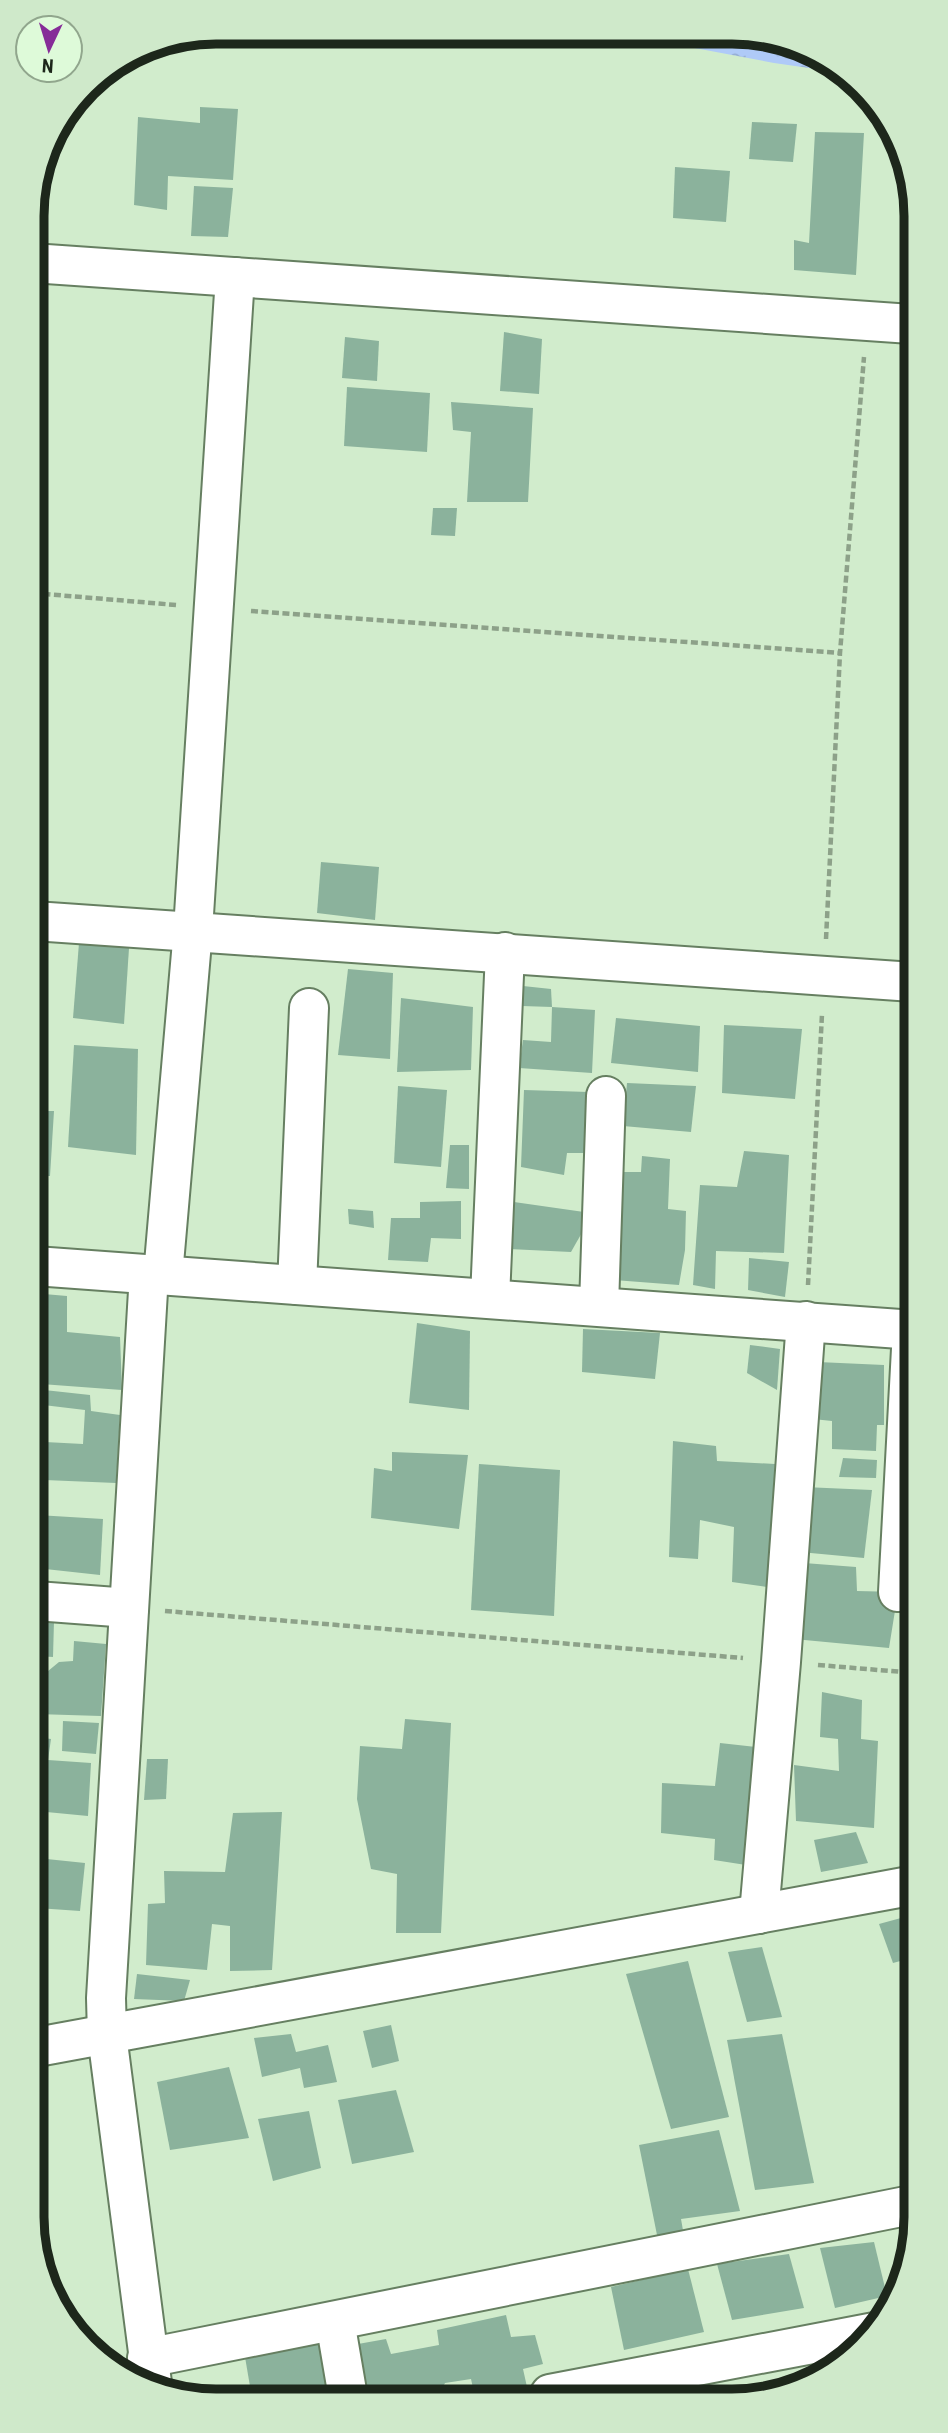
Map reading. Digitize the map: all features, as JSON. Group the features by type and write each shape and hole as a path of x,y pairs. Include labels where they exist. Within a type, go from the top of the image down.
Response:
{"street":[{"path":"44,264 904,324"},
{"path":"236,277 193,930 156,1274 129,1608 106,1998 107,2035 149,2371 335,2320 904,2206"},
{"path":"44,922 904,981"},
{"path":"490,1298 505,952"},
{"path":"297,1284 309,1008"},
{"path":"599,1306 606,1096"},
{"path":"44,1267 904,1329"},
{"path":"759,1914 806,1321"},
{"path":"898,1592 904,1487"},
{"path":"44,1602 129,1608"},
{"path":"44,2046 904,1887"},
{"path":"335,2320 347,2389"},
{"path":"576,2389 858,2335"}],"path":[{"path":"44,594 214,609 840,653 867,321"},
{"path":"129,1608 904,1672"}],"water":[{"path":"673,44 743,44 766,47 808,61 823,70"}],"building":[{"path":"200,107 238,109 233,180 168,176 167,210 134,205 138,117 200,123"},
{"path":"752,122 797,124 793,162 749,159"},
{"path":"815,132 864,133 856,275 794,270 794,240 809,243"},
{"path":"675,167 730,171 726,222 673,218"},
{"path":"194,186 233,188 228,237 191,236"},
{"path":"504,332 542,339 539,394 500,391"},
{"path":"345,337 379,341 377,381 342,378"},
{"path":"347,387 430,393 427,452 344,446"},
{"path":"451,402 533,408 528,502 467,502 471,432 453,430"},
{"path":"433,508 457,508 455,536 431,535"},
{"path":"321,862 379,867 375,920 317,913"},
{"path":"79,943 129,948 124,1024 73,1018"},
{"path":"348,969 393,973 390,1059 338,1055"},
{"path":"523,986 551,989 552,1007 522,1006"},
{"path":"401,998 473,1007 471,1070 397,1072"},
{"path":"552,1007 595,1010 592,1073 519,1068 523,1040 551,1042"},
{"path":"616,1018 700,1026 698,1072 611,1063"},
{"path":"724,1025 802,1029 795,1099 722,1093"},
{"path":"74,1045 138,1049 136,1155 68,1147"},
{"path":"627,1083 696,1086 691,1132 623,1126"},
{"path":"398,1086 447,1090 441,1167 394,1163"},
{"path":"524,1090 589,1092 587,1153 567,1153 564,1175 521,1167"},
{"path":"44,1111 54,1111 50,1176 44,1176"},
{"path":"450,1145 469,1145 469,1189 446,1188"},
{"path":"744,1151 789,1155 784,1253 716,1251 715,1289 693,1285 700,1185 737,1187"},
{"path":"642,1156 670,1159 668,1209 686,1211 685,1250 679,1285 614,1280 617,1172 641,1172"},
{"path":"461,1201 461,1239 431,1238 428,1262 388,1260 391,1218 420,1218 420,1202"},
{"path":"514,1202 584,1212 584,1229 571,1252 509,1249"},
{"path":"348,1209 373,1211 374,1228 349,1224"},
{"path":"749,1258 789,1262 785,1297 748,1290"},
{"path":"44,1294 67,1296 67,1332 120,1337 122,1390 44,1384"},
{"path":"417,1323 470,1331 469,1410 409,1403"},
{"path":"583,1329 660,1333 655,1379 582,1372"},
{"path":"750,1345 780,1349 777,1390 747,1373"},
{"path":"818,1362 884,1365 884,1425 877,1425 876,1451 832,1449 832,1421 813,1419"},
{"path":"44,1390 90,1395 91,1411 120,1415 116,1483 45,1480 45,1442 83,1444 85,1410 44,1405"},
{"path":"673,1441 716,1446 717,1461 775,1464 767,1587 732,1582 734,1527 700,1520 698,1559 669,1557"},
{"path":"392,1452 468,1455 459,1529 371,1518 374,1468 392,1471"},
{"path":"843,1458 877,1460 876,1478 839,1477"},
{"path":"479,1464 560,1470 554,1616 471,1610"},
{"path":"804,1487 872,1490 864,1558 800,1552"},
{"path":"44,1515 103,1519 100,1575 44,1569"},
{"path":"804,1563 856,1567 857,1591 898,1592 889,1648 794,1639"},
{"path":"44,1620 54,1621 53,1657 44,1656"},
{"path":"74,1641 106,1644 101,1716 44,1714 44,1674 59,1662 73,1661"},
{"path":"822,1692 862,1700 861,1739 878,1741 874,1828 796,1821 794,1765 839,1771 838,1739 820,1737"},
{"path":"405,1719 451,1723 441,1933 396,1933 397,1874 371,1869 357,1799 360,1746 402,1749"},
{"path":"63,1721 99,1723 96,1754 62,1751"},
{"path":"44,1738 51,1739 48,1760 91,1763 88,1816 44,1812"},
{"path":"720,1743 756,1747 746,1865 714,1860 715,1839 661,1833 662,1783 715,1786"},
{"path":"147,1759 168,1759 166,1799 144,1800"},
{"path":"282,1812 272,1970 230,1971 230,1926 212,1924 207,1970 146,1965 148,1904 165,1903 164,1871 225,1872 233,1813"},
{"path":"856,1832 868,1863 821,1872 814,1840"},
{"path":"44,1859 85,1863 80,1911 44,1908"},
{"path":"904,1917 904,1960 893,1963 879,1924"},
{"path":"762,1947 782,2017 747,2022 728,1952"},
{"path":"688,1961 729,2117 671,2129 626,1974"},
{"path":"137,1974 190,1980 184,2001 134,1999"},
{"path":"391,2025 399,2061 372,2068 363,2031"},
{"path":"291,2034 296,2052 328,2045 337,2082 304,2088 300,2068 262,2077 254,2038"},
{"path":"782,2034 814,2183 755,2190 727,2040"},
{"path":"229,2067 249,2138 170,2150 157,2082"},
{"path":"396,2090 414,2152 352,2164 338,2100"},
{"path":"309,2111 321,2168 273,2181 258,2119"},
{"path":"719,2130 740,2211 681,2219 684,2236 659,2245 639,2145"},
{"path":"874,2242 886,2293 884,2297 835,2308 820,2248"},
{"path":"789,2254 804,2308 732,2320 717,2264"},
{"path":"688,2269 704,2332 624,2350 611,2287"},
{"path":"506,2315 511,2337 535,2335 543,2364 523,2369 527,2389 473,2389 471,2379 445,2383 442,2389 366,2389 358,2344 386,2339 391,2354 439,2345 437,2330"},
{"path":"319,2342 328,2389 250,2389 245,2357"}]}
